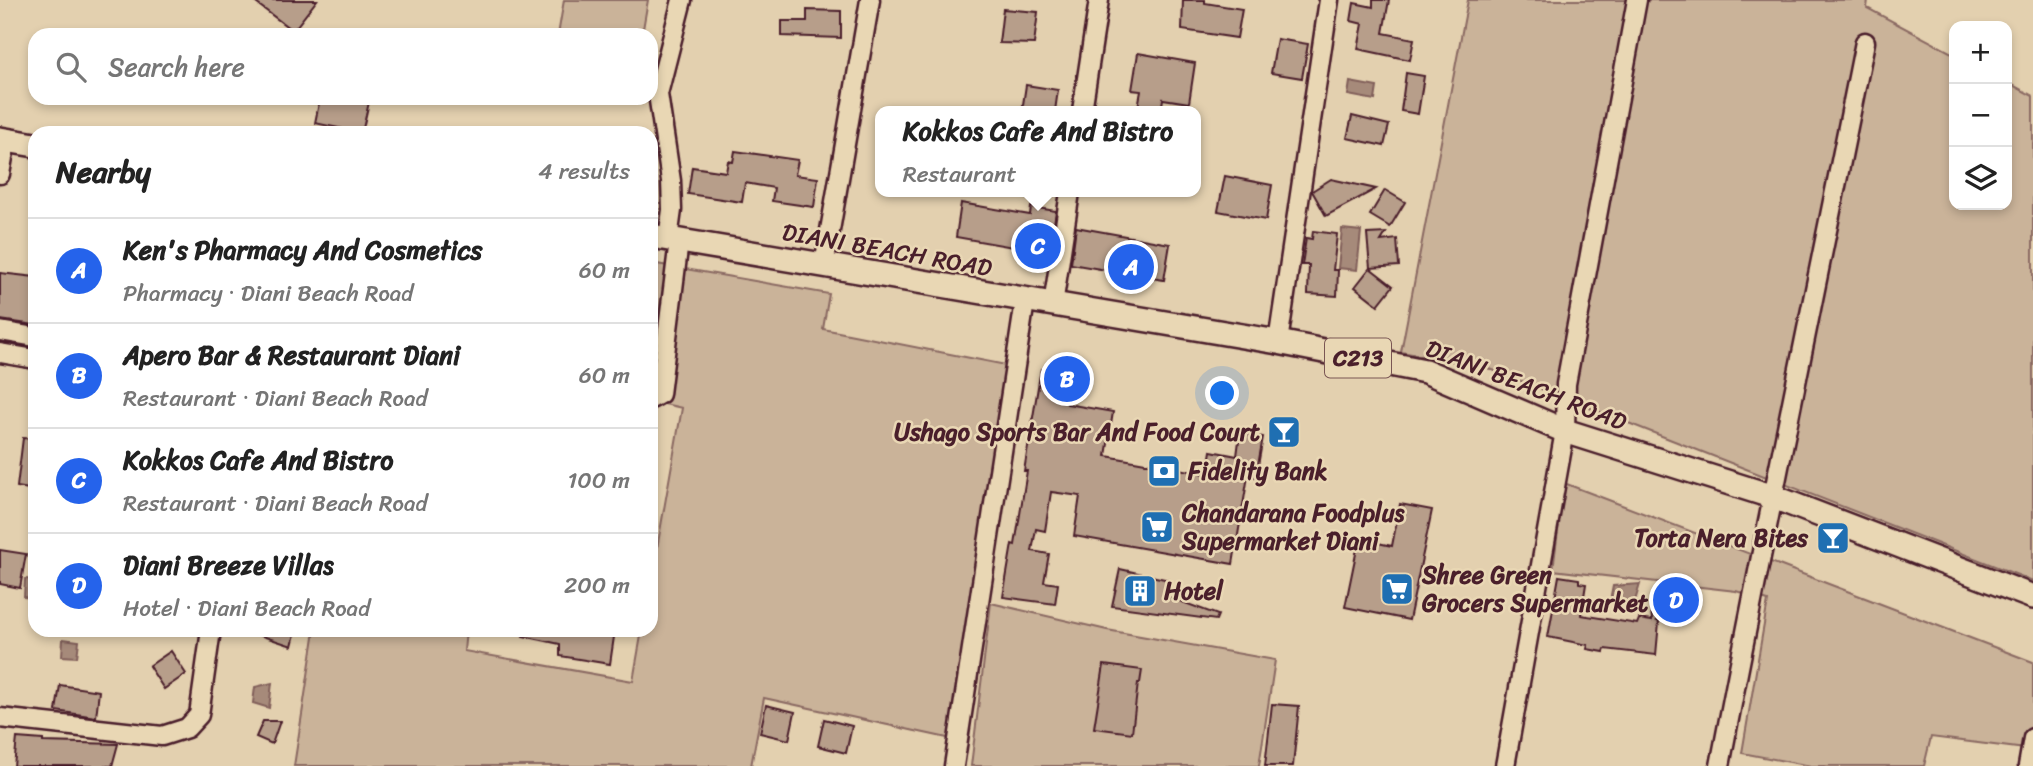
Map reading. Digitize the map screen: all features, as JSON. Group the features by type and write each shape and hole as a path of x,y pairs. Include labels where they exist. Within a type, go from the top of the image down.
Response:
{"main road":[{"path":"3,140 28,144"},
{"name":"DIANI BEACH ROAD","path":"666,239 1278,342 1424,371 1565,431 1771,496 2033,597"}],"street":[{"path":"658,395 666,239 672,211 671,181 658,94 682,0"},
{"path":"824,265 870,0"},
{"path":"1083,106 1099,0"},
{"path":"1278,342 1329,0"},
{"path":"1505,766 1565,431 1566,383 1637,0"},
{"path":"1720,766 1771,496 1817,286 1865,42"},
{"path":"0,174 3,140"},
{"path":"1053,305 1069,197"},
{"path":"954,766 1025,301"},
{"path":"0,331 28,336"},
{"path":"0,353 28,358"},
{"path":"0,718 162,736 187,728 198,715 210,637"},
{"path":"2028,766 2033,738"}],"shaded area":[{"path":"564,0 648,0 643,28 559,28"},
{"path":"1468,0 1868,0 1867,8 1949,51 1949,210 2012,210 2012,85 2033,96 2033,581 1485,367 1401,352"},
{"path":"1350,82 1377,87 1375,100 1348,95"},
{"path":"1342,229 1361,231 1357,270 1338,268"},
{"path":"658,264 829,294 823,329 1011,366 952,739 764,698 751,766 294,766 314,637 465,637 464,651 633,681 641,637 658,637 658,543 682,408 658,403"},
{"path":"1564,483 2033,662 2033,766 2025,749 1931,737 1924,766 1811,766 1742,753 1768,601 1736,591 1553,570"},
{"path":"25,579 28,579 28,597 24,597"},
{"path":"1640,584 1635,601 1610,601 1613,586"},
{"path":"991,603 1107,630 1275,660 1259,766 971,766"},
{"path":"63,639 79,641 77,657 62,656"},
{"path":"272,683 269,708 253,703 255,687"}],"building":[{"path":"252,0 317,0 295,28 289,28"},
{"path":"1183,0 1205,0 1205,3 1242,9 1237,38 1182,30"},
{"path":"1373,0 1389,0 1383,33 1414,39 1410,60 1358,49 1363,24 1351,21 1354,3 1373,7"},
{"path":"1003,9 1038,12 1034,44 999,43"},
{"path":"807,10 841,11 841,38 782,36 782,21 807,21"},
{"path":"1277,39 1308,44 1302,78 1271,73"},
{"path":"1138,53 1195,63 1189,103 1163,99 1162,106 1138,106 1141,91 1132,90"},
{"path":"1406,73 1424,76 1418,114 1401,111"},
{"path":"1026,85 1058,90 1056,106 1023,106"},
{"path":"319,105 368,105 364,126 329,126 315,123"},
{"path":"1352,116 1389,125 1384,146 1347,138"},
{"path":"735,151 798,160 795,175 818,178 814,207 772,201 774,188 745,183 742,202 688,194 692,167 726,172 728,161 733,162"},
{"path":"1225,176 1272,185 1266,220 1218,211"},
{"path":"1331,179 1376,189 1326,216 1312,191"},
{"path":"1385,190 1405,202 1390,227 1370,215"},
{"path":"961,203 1030,215 1031,207 1056,211 1051,244 1043,243 1041,252 956,237"},
{"path":"1076,227 1170,244 1164,280 1071,264"},
{"path":"1313,231 1337,234 1333,270 1338,270 1337,296 1308,294 1309,265 1302,265 1306,238 1312,239"},
{"path":"1386,233 1381,241 1397,239 1399,266 1370,268 1367,234"},
{"path":"1370,268 1393,286 1378,305 1355,287"},
{"path":"0,273 28,276 28,324 0,320"},
{"path":"1041,369 1072,375 1067,404 1113,412 1106,456 1207,474 1211,451 1237,456 1240,433 1263,437 1256,477 1248,476 1233,564 1074,536 1080,496 1051,492 1045,531 1036,529 1032,551 1049,554 1044,582 1058,584 1055,604 1003,597 1012,544 1015,545"},
{"path":"23,438 28,438 28,489 17,487"},
{"path":"1400,504 1432,510 1409,620 1345,607 1359,539 1392,546"},
{"path":"0,550 26,554 20,588 0,584"},
{"name":"Hotel","path":"1120,569 1169,580 1163,595 1218,615 1216,620 1112,606"},
{"path":"1559,576 1579,579 1579,583 1586,584 1581,615 1637,624 1639,619 1652,621 1651,606 1656,597 1669,598 1672,604 1671,612 1657,621 1656,655 1605,649 1604,652 1587,649 1588,645 1548,637"},
{"path":"265,637 294,637 292,646"},
{"path":"528,637 614,637 610,664 560,656 560,644"},
{"path":"171,651 186,674 164,689 149,666"},
{"path":"1104,665 1142,670 1132,733 1094,728"},
{"path":"60,685 99,691 96,717 56,711"},
{"path":"1272,704 1299,706 1293,766 1265,766"},
{"path":"766,705 795,712 789,740 760,733"},
{"path":"824,719 852,726 846,753 818,746"},
{"path":"263,721 280,721 272,744 256,737"},
{"path":"17,738 43,742 118,744 112,766 14,766"}],"place":[{"name":"Kokkos Cafe And Bistro","path":"1038,246"},
{"name":"Ken's Pharmacy And Cosmetics","path":"1131,267"},
{"name":"Apero Bar & Restaurant Diani","path":"1067,379"},
{"name":"Ushago Sports Bar And Food Court","path":"1284,432"},
{"name":"Fidelity Bank","path":"1164,471"},
{"name":"Chandarana Foodplus Supermarket Diani","path":"1157,527"},
{"name":"Torta Nera Bites","path":"1833,538"},
{"name":"Shree Green Grocers Supermarket","path":"1397,589"},
{"name":"Hotel","path":"1140,591"},
{"name":"Diani Breeze Villas","path":"1676,600"}]}
